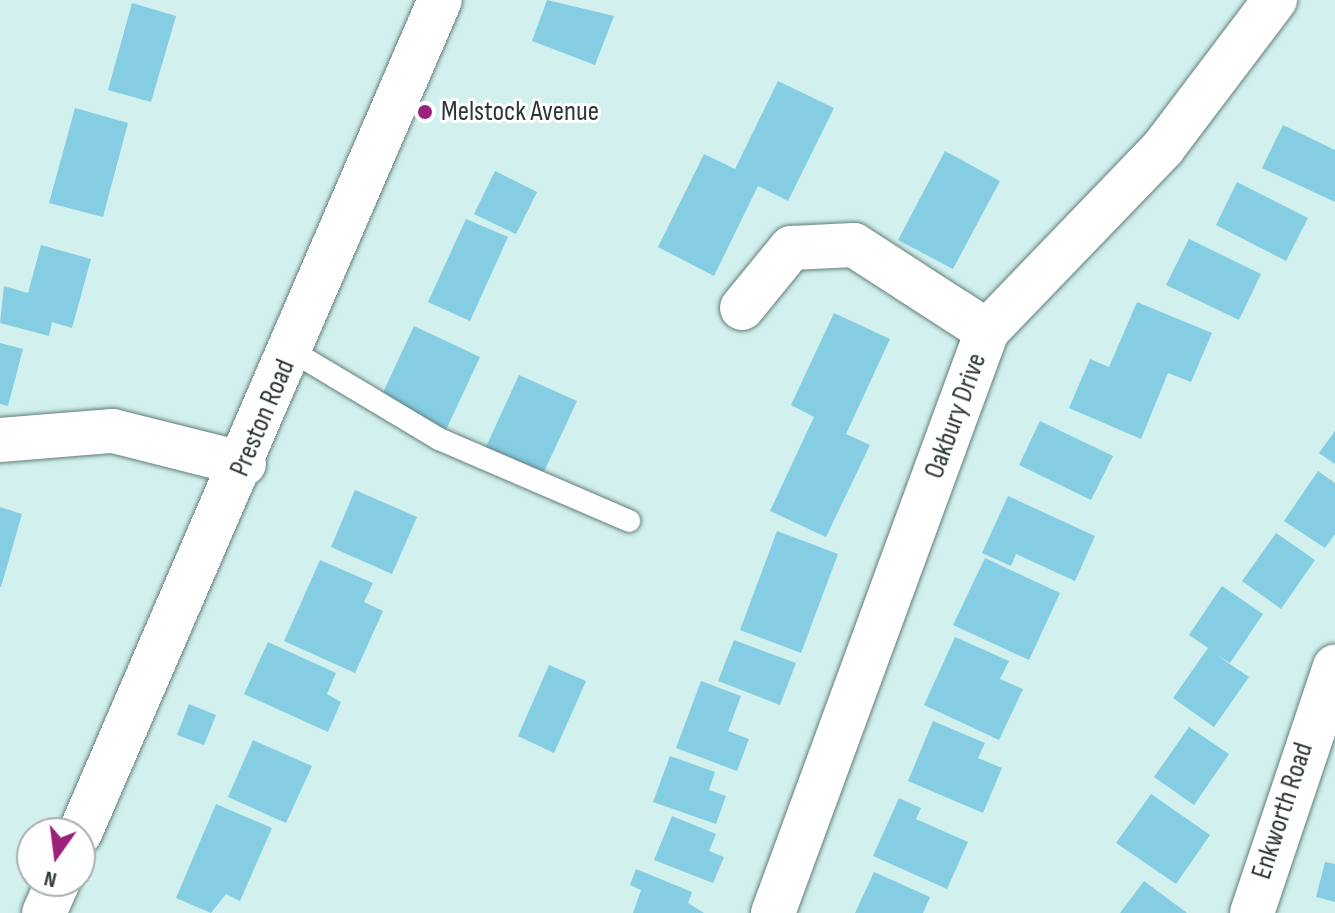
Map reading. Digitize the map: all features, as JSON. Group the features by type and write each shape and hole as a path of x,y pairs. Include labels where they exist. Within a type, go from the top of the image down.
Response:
{"street":[{"name":"Preston Road","path":"87,817 244,464 440,0"},
{"name":"Oakbury Drive","path":"773,913 987,331 1163,148 1275,0"},
{"path":"742,308 791,248 854,245 987,331"},
{"path":"0,440 113,431 244,464"},
{"name":"Enkworth Road","path":"1252,913 1335,667"}],"lane":[{"path":"292,351 439,439 629,521"}],"building":[{"path":"547,0 614,16 595,65 532,41"},
{"path":"132,3 176,16 151,102 108,90"},
{"path":"778,81 834,108 788,201 758,186 714,276 658,247 704,154 735,169"},
{"path":"75,108 128,123 103,217 49,203"},
{"path":"1283,125 1335,150 1335,202 1262,168"},
{"path":"945,151 1000,181 953,269 898,240"},
{"path":"495,171 537,192 516,234 474,214"},
{"path":"1237,182 1308,218 1286,261 1216,225"},
{"path":"466,219 508,237 470,321 428,302"},
{"path":"1189,239 1261,274 1239,320 1166,285"},
{"path":"41,245 91,259 72,328 52,322 49,336 0,323 4,286 28,293"},
{"path":"1137,302 1212,333 1191,382 1168,373 1141,439 1069,408 1090,359 1109,367"},
{"path":"834,313 890,339 846,434 870,445 826,537 770,511 814,417 791,405"},
{"path":"414,326 480,357 445,432 379,401"},
{"path":"0,343 23,349 8,406 0,404"},
{"path":"519,375 577,401 542,476 485,449"},
{"path":"1040,421 1113,456 1091,500 1019,465"},
{"path":"1335,431 1335,464 1319,453"},
{"path":"1318,471 1335,483 1335,534 1325,548 1284,521"},
{"path":"355,490 417,517 392,574 331,547"},
{"path":"1008,496 1095,536 1075,581 1016,554 1011,566 982,553"},
{"path":"0,507 22,514 1,587 0,587"},
{"path":"777,531 838,554 801,653 740,630"},
{"path":"1276,533 1315,560 1281,609 1242,581"},
{"path":"985,558 1060,593 1029,660 953,625"},
{"path":"320,560 373,583 364,602 383,611 355,673 284,641"},
{"path":"1222,586 1263,614 1230,663 1215,654 1249,677 1214,727 1173,698 1208,648 1189,635"},
{"path":"955,637 1009,661 1000,679 1023,689 999,740 924,705"},
{"path":"734,640 796,663 780,705 718,681"},
{"path":"268,642 336,673 327,694 341,702 328,732 244,694"},
{"path":"549,665 586,681 554,753 518,736"},
{"path":"701,681 741,696 728,731 749,739 737,771 676,748"},
{"path":"189,704 216,715 204,745 177,735"},
{"path":"933,721 985,743 978,758 1002,768 983,813 908,781"},
{"path":"1189,727 1229,754 1194,805 1154,777"},
{"path":"253,740 312,766 286,823 228,797"},
{"path":"670,756 715,772 709,790 726,796 716,824 653,802"},
{"path":"1151,794 1210,835 1176,884 1116,843"},
{"path":"899,798 921,808 916,819 968,842 947,889 873,856"},
{"path":"216,804 272,828 240,901 226,894 211,913 176,898"},
{"path":"672,816 716,834 709,851 724,857 713,883 654,860"},
{"path":"1325,862 1335,864 1335,902 1316,897"},
{"path":"636,869 692,892 688,903 704,913 633,913 641,890 630,885"},
{"path":"874,872 930,897 923,913 855,913"},
{"path":"1144,881 1187,913 1120,913"}],"place":[{"name":"Melstock Avenue","path":"425,112"}]}
